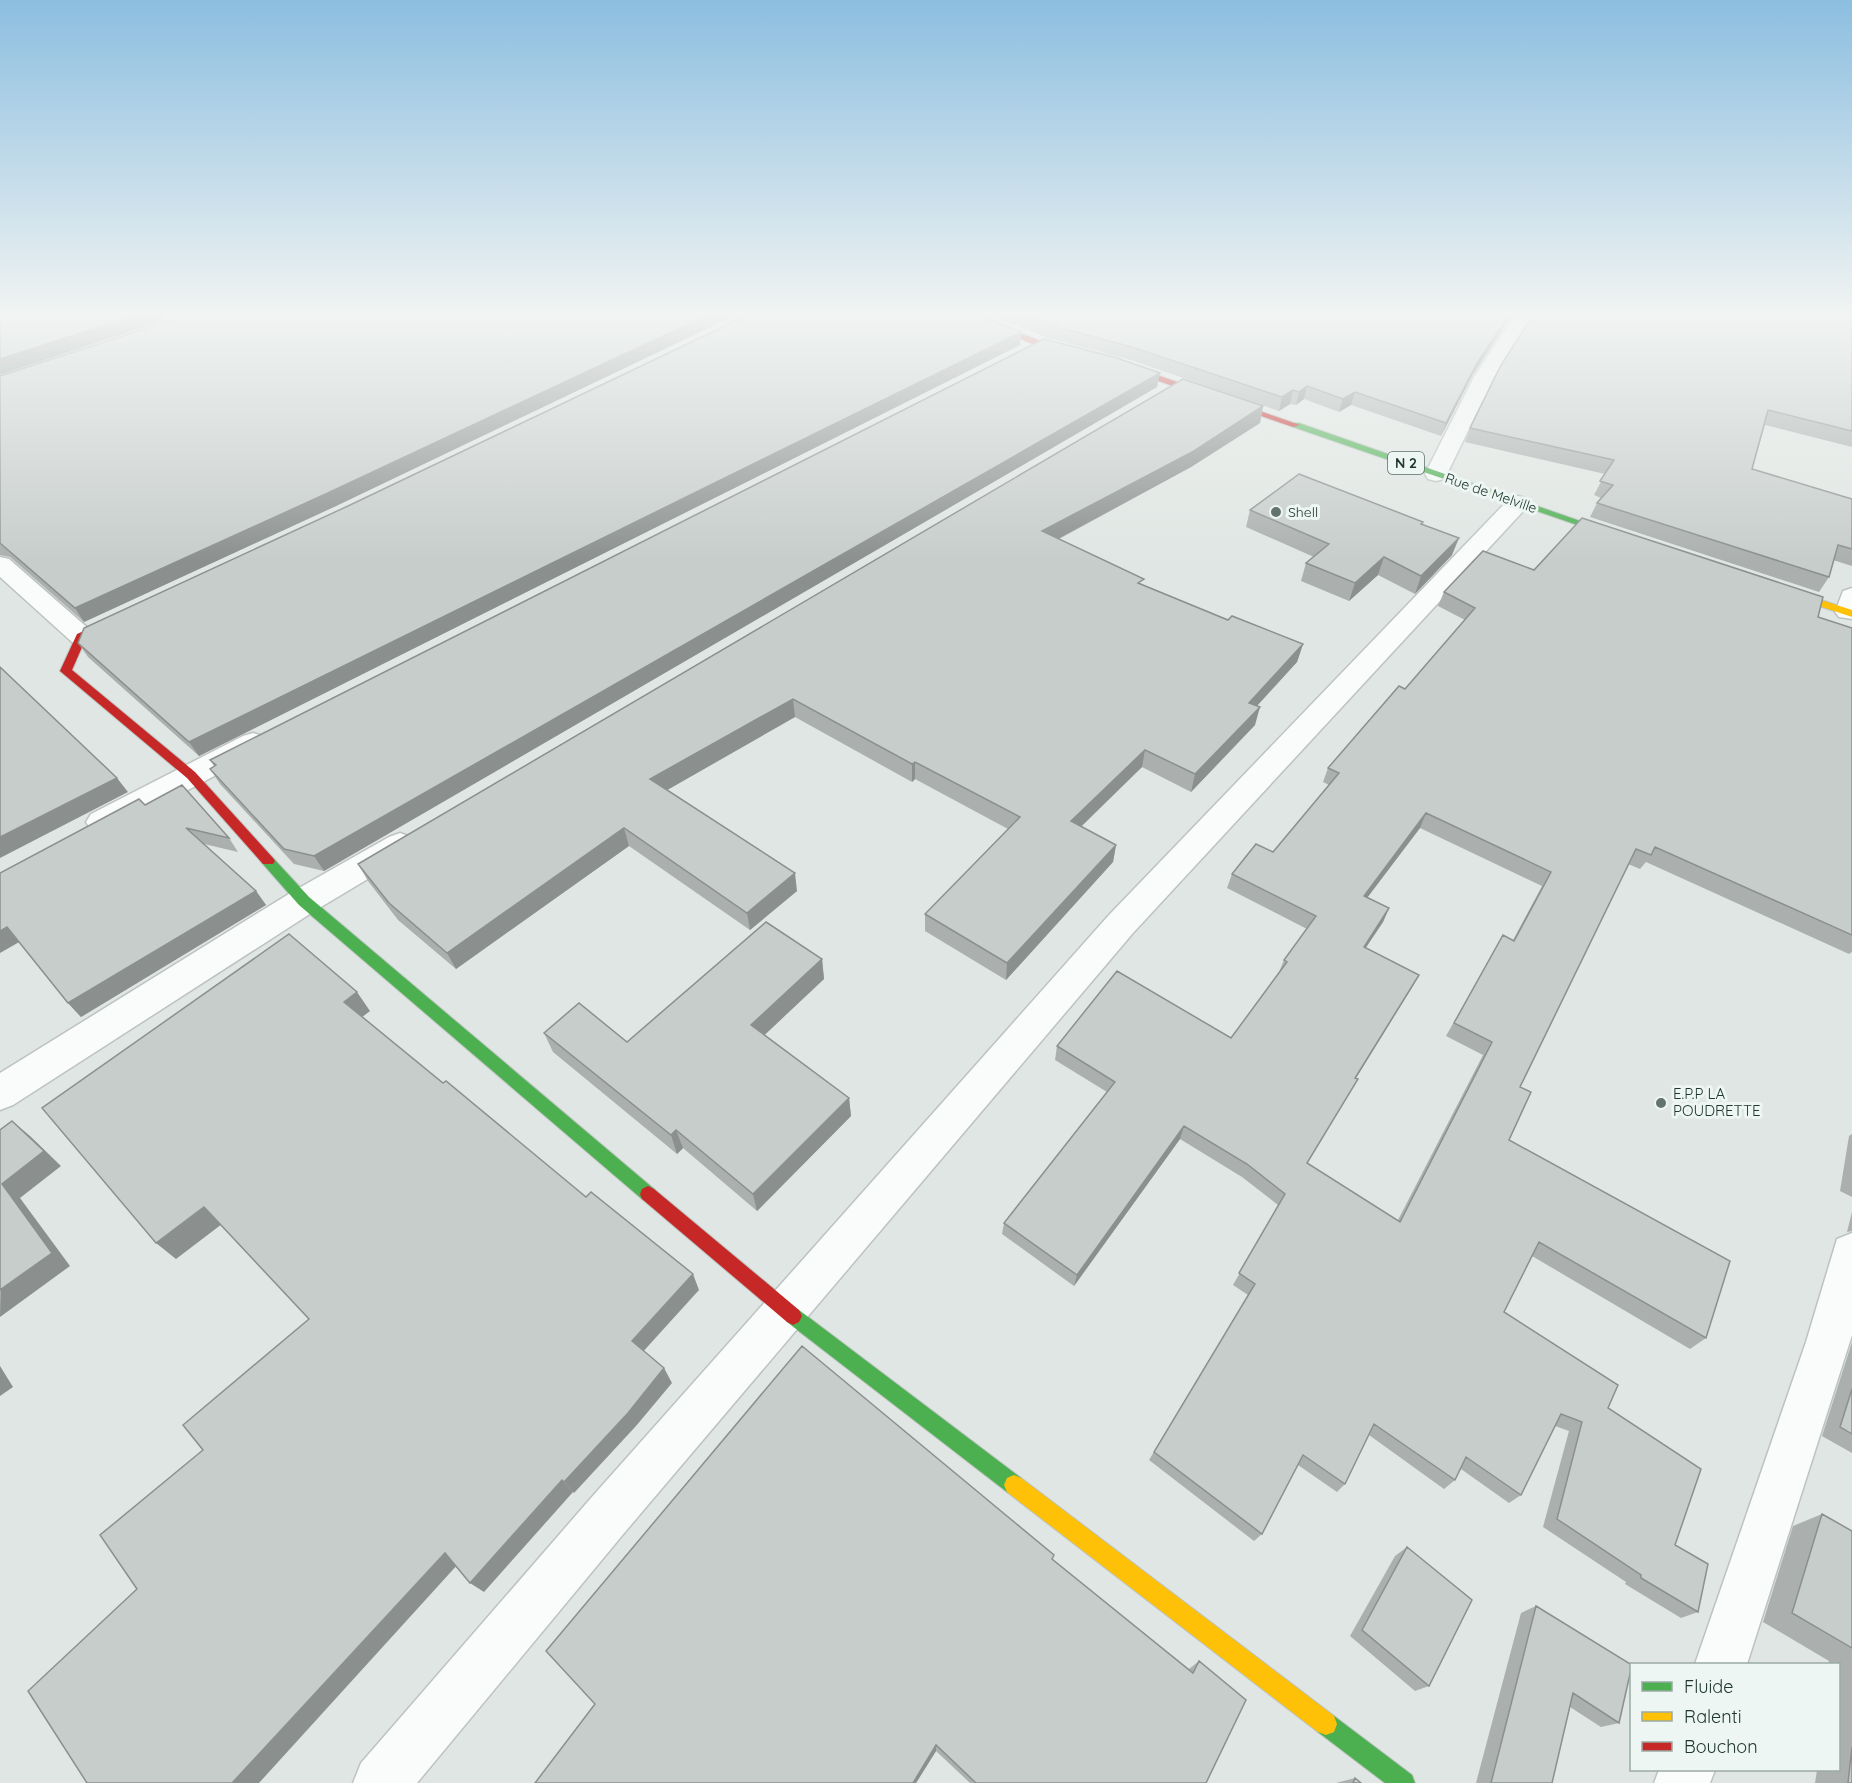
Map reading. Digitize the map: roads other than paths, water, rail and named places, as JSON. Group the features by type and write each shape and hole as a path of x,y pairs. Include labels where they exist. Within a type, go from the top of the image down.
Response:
{"street":[{"path":"1148,403 1161,395"},
{"name":"Rue de Melville","path":"1208,395 1632,541"},
{"path":"1436,474 1476,395"},
{"path":"381,1783 600,1524 1121,924 1518,503"},
{"path":"0,564 81,636"},
{"path":"1768,586 1851,607"},
{"path":"134,612 81,636 66,671 191,775 304,901 786,1311 1404,1783"},
{"path":"85,831 276,732"},
{"path":"0,1093 304,901 427,829"},
{"path":"1722,1663 1827,1342 1852,1253"}],"place":[{"name":"Shell","path":"1276,512"},
{"name":"E.P.P LA POUDRETTE","path":"1661,1103"}]}
